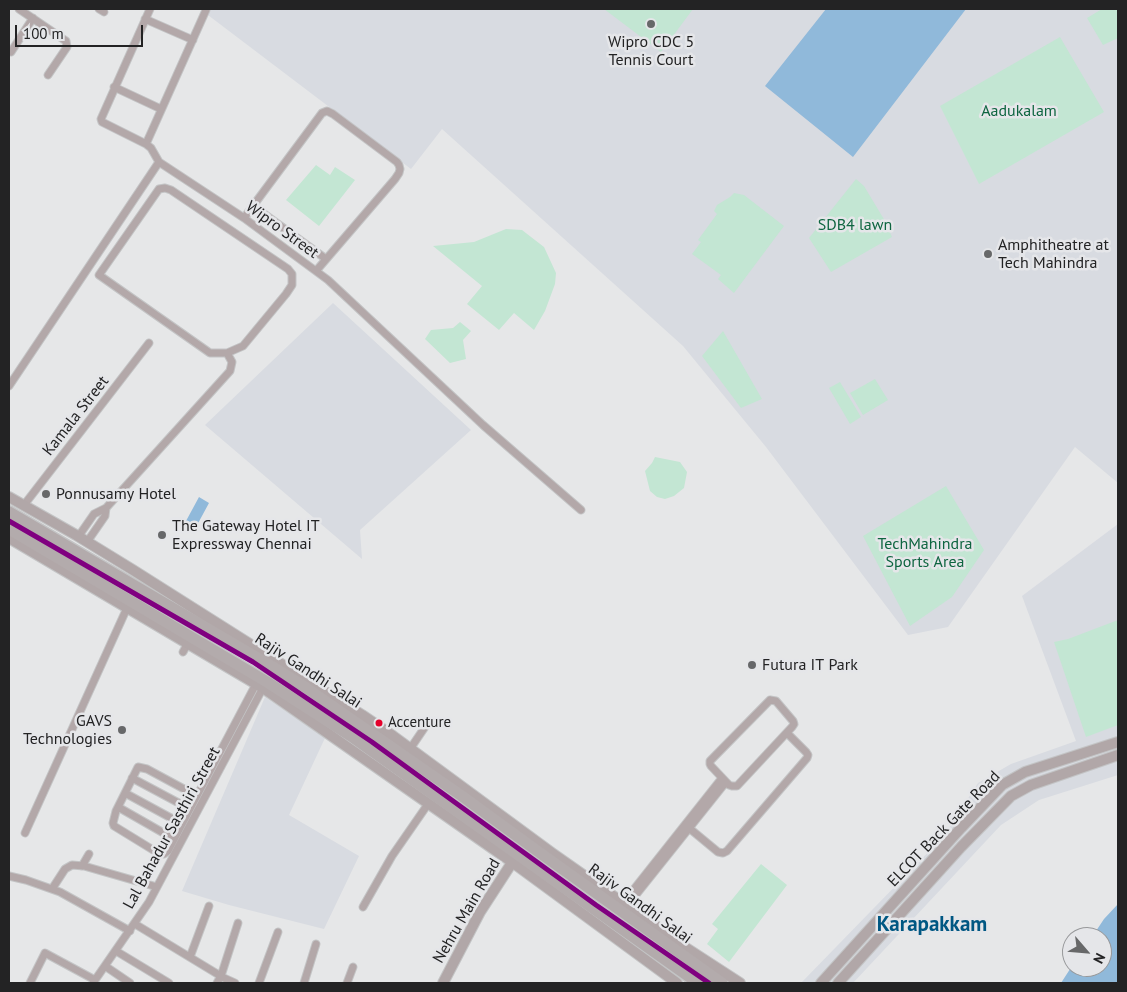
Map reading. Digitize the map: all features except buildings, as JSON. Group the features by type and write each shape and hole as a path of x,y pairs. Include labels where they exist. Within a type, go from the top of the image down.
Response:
{"main road":[{"name":"Rajiv Gandhi Salai","path":"9,512 264,661 408,753 722,983"},
{"name":"Rajiv Gandhi Salai","path":"9,529 117,597 162,620 260,682 352,736 515,859 698,983"},
{"path":"132,606 145,602 147,596 145,591"},
{"path":"162,620 161,612 163,608 170,606"},
{"path":"260,682 264,661"},
{"path":"396,768 408,753"}],"street":[{"path":"19,9 64,39 67,43 67,47 48,75"},
{"path":"9,386 159,162 151,148 146,144 102,122 101,119 150,9"},
{"path":"146,144 206,10"},
{"path":"11,52 33,18"},
{"path":"146,20 193,40"},
{"path":"114,87 161,109"},
{"path":"244,218 322,113 327,111 333,114 398,162 400,169 395,179 316,271"},
{"name":"Wipro Street","path":"159,162 244,218 316,271 488,429 581,510"},
{"path":"88,268 210,353 227,353 243,346 292,285 292,274 288,269 171,190 165,188 159,189 154,194 99,275"},
{"path":"253,206 326,259"},
{"name":"Kamala Street","path":"24,505 149,343"},
{"path":"83,539 94,514 106,508 230,371 232,362 227,353"},
{"path":"9,497 83,539 331,695 408,753 683,946 740,983"},
{"path":"83,539 105,516 106,508"},
{"path":"9,538 117,597"},
{"path":"24,833 132,606 185,648 260,682 428,804 515,859 677,983"},
{"path":"197,796 147,769 138,768 118,807 113,824 158,853 164,854 168,851 260,682"},
{"name":"Lal Bahadur Sasthiri Street","path":"94,982 150,902 260,682"},
{"path":"770,700 776,701 794,724 737,786 732,786 724,780 711,766 710,761 770,700"},
{"path":"408,753 427,724"},
{"path":"689,828 718,852 723,853 727,851 807,758 806,752 787,733"},
{"name":"ELCOT Back Gate Road","path":"821,983 1002,785 1025,772 1118,742"},
{"path":"1095,749 1098,762"},
{"name":"ELCOT Back Gate Road","path":"838,983 961,847 1011,796 1030,785 1118,755"},
{"path":"132,778 190,809"},
{"path":"625,904 724,780"},
{"path":"625,904 689,828 724,780"},
{"path":"125,793 182,824"},
{"path":"363,907 392,856 428,804"},
{"path":"118,807 174,839"},
{"path":"82,866 89,854"},
{"name":"Nehru Main Road","path":"443,983 480,912 515,859"},
{"path":"52,889 65,869 72,865 82,866 158,887"},
{"path":"9,876 52,889 130,931"},
{"path":"190,957 209,906"},
{"path":"217,983 238,923"},
{"path":"135,924 235,983"},
{"path":"260,983 278,932"},
{"path":"304,983 316,944"},
{"path":"116,951 169,983"},
{"path":"30,983 45,953 94,982"},
{"path":"105,966 130,983"},
{"path":"347,983 353,967"}],"shaded area":[{"path":"200,9 1118,9 1118,483 1075,447 948,627 908,635 766,447 683,346 442,129 411,169"},
{"path":"333,303 471,430 360,530 362,559 205,425"},
{"path":"1118,524 1118,775 1039,800 1001,825 853,983 801,983 943,837 978,783 1011,764 1076,741 1022,596"},
{"path":"265,697 325,738 289,815 359,856 324,929 182,891"}],"green space":[{"path":"604,9 693,9 661,52"},
{"path":"1102,9 1118,9 1118,38 1103,45 1087,18"},
{"name":"Aadukalam","path":"1060,37 1104,112 979,184 940,106"},
{"path":"316,165 330,175 335,167 355,180 319,226 286,200"},
{"name":"SDB4 lawn","path":"856,179 864,186 885,221 892,237 831,272 809,238"},
{"path":"734,193 744,195 784,226 734,293 718,279 721,275 692,254 701,242 698,240 717,214 714,211 717,205"},
{"path":"506,229 522,230 544,247 556,273 555,284 545,311 534,330 514,313 499,330 467,304 482,286 433,246 474,242"},
{"path":"460,322 471,331 463,340 466,359 450,363 425,339 431,330 453,328"},
{"path":"723,331 762,399 741,408 702,356"},
{"path":"875,379 888,400 863,415 850,393"},
{"path":"840,382 861,417 850,424 829,388"},
{"path":"655,457 680,462 687,472 684,488 674,496 665,499 657,497 650,491 645,471"},
{"name":"TechMahindra Sports Area","path":"946,486 984,550 952,597 910,626 863,536"},
{"path":"1118,620 1118,725 1086,737 1054,642 1068,639"},
{"path":"761,864 787,885 729,962 707,944 718,929 712,924"}],"water":[{"path":"826,9 966,9 853,157 765,86"},
{"path":"199,497 209,503 196,527 186,521"},
{"path":"1118,904 1118,983 1061,983 1065,977 1112,977 1112,927 1099,927"}],"transit line":[{"path":"9,521 253,662 372,742 596,905 709,983"}],"place":[{"name":"Wipro CDC 5 Tennis Court","path":"651,24"},
{"name":"Amphitheatre at Tech Mahindra","path":"988,254"},
{"name":"Ponnusamy Hotel","path":"46,494"},
{"name":"The Gateway Hotel IT Expressway Chennai","path":"162,535"},
{"name":"Futura IT Park","path":"752,665"},
{"name":"Accenture","path":"379,723"},
{"name":"GAVS Technologies","path":"122,730"}],"district":[{"name":"Karapakkam","path":"932,925"}]}
